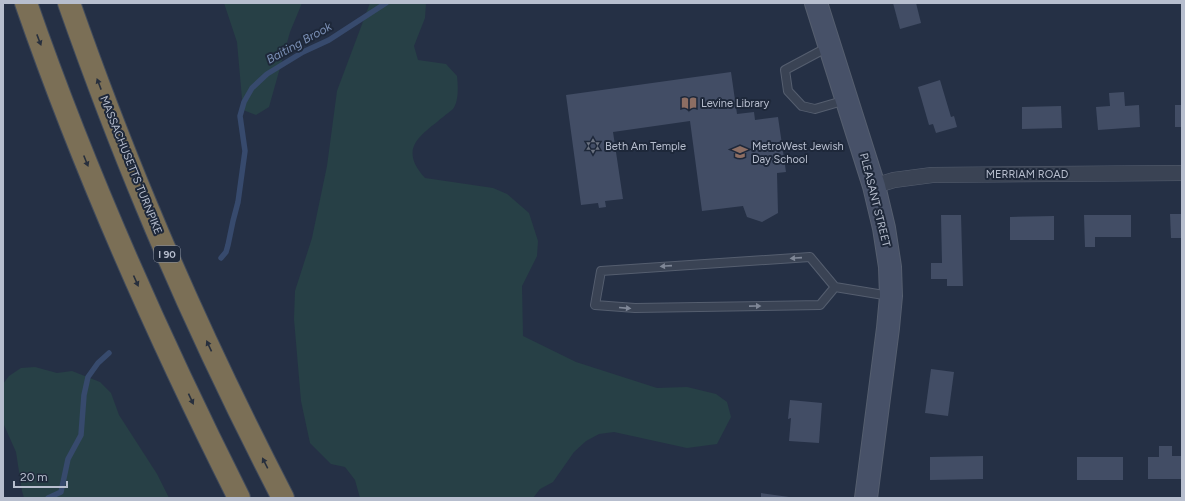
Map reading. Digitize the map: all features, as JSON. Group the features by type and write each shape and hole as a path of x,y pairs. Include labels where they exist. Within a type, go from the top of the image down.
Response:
{"highway":[{"path":"26,3 62,100 132,272 239,498"},
{"name":"MASSACHUSETTS TURNPIKE","path":"69,3 122,145 150,214 225,382 283,498"}],"main road":[{"name":"PLEASANT STREET","path":"816,3 874,186 890,267 891,296 885,356 866,498"}],"street":[{"name":"MERRIAM ROAD","path":"874,186 894,180 932,175 1182,173"}],"lane":[{"path":"830,46 785,70 788,91 802,106 815,109 847,100"},
{"path":"835,287 820,305 635,308 596,305 601,271 810,257 835,287 891,296"}],"green space":[{"path":"224,3 302,3 290,32 269,107 256,115 243,110 237,42"},
{"path":"370,3 426,3 425,18 414,46 418,60 446,64 457,76 458,88 455,106 427,130 415,143 413,158 417,168 425,178 493,188 507,194 529,213 538,241 537,256 522,286 523,336 576,362 657,388 687,387 716,394 727,402 731,417 717,444 687,448 614,432 599,434 586,441 574,452 553,482 540,489 533,498 360,498 355,480 345,467 331,464 310,443 301,401 294,319 295,291 312,238 327,166 337,91"},
{"path":"35,367 57,373 72,371 100,382 111,393 119,415 157,474 169,498 24,498 16,452 4,425 3,384 9,376 21,368"}],"building":[{"path":"893,3 916,3 921,23 900,29"},
{"path":"731,72 737,114 754,112 755,120 778,117 786,172 777,173 778,213 762,222 747,217 743,206 702,211 690,121 613,132 623,199 605,201 606,207 599,208 598,203 581,205 566,95"},
{"path":"940,80 951,117 954,116 957,127 936,133 933,124 929,125 918,87"},
{"path":"1124,92 1125,106 1139,105 1140,127 1098,130 1096,107 1110,106 1109,93"},
{"path":"1175,105 1182,105 1182,127 1175,127"},
{"path":"1061,106 1062,128 1022,129 1022,107"},
{"path":"1170,214 1182,214 1182,238 1171,238"},
{"path":"941,215 961,215 963,286 947,286 947,279 931,279 931,263 942,263"},
{"path":"1084,215 1131,215 1131,237 1095,237 1095,247 1085,247"},
{"path":"1054,216 1054,240 1010,240 1010,217"},
{"path":"931,369 954,372 948,416 925,413"},
{"path":"790,400 822,403 819,443 789,441 791,418 788,419"},
{"path":"1159,446 1172,446 1172,456 1182,456 1182,479 1148,479 1148,457 1159,457"},
{"path":"983,456 983,479 930,480 930,457"},
{"path":"1077,457 1123,457 1123,480 1077,480"},
{"path":"761,493 789,497 789,498 761,498"}],"waterway":[{"name":"Baiting Brook","path":"221,258 226,252 238,202 245,151 240,116 244,102 252,88 267,74 303,52 329,40 386,3"},
{"name":"Baiting Brook","path":"48,498 61,492 68,459 81,435 84,395 88,377 98,363 109,353"}],"place":[{"name":"Levine Library","path":"689,103"},
{"name":"Beth Am Temple","path":"593,146"},
{"name":"MetroWest Jewish Day School","path":"740,152"}]}
